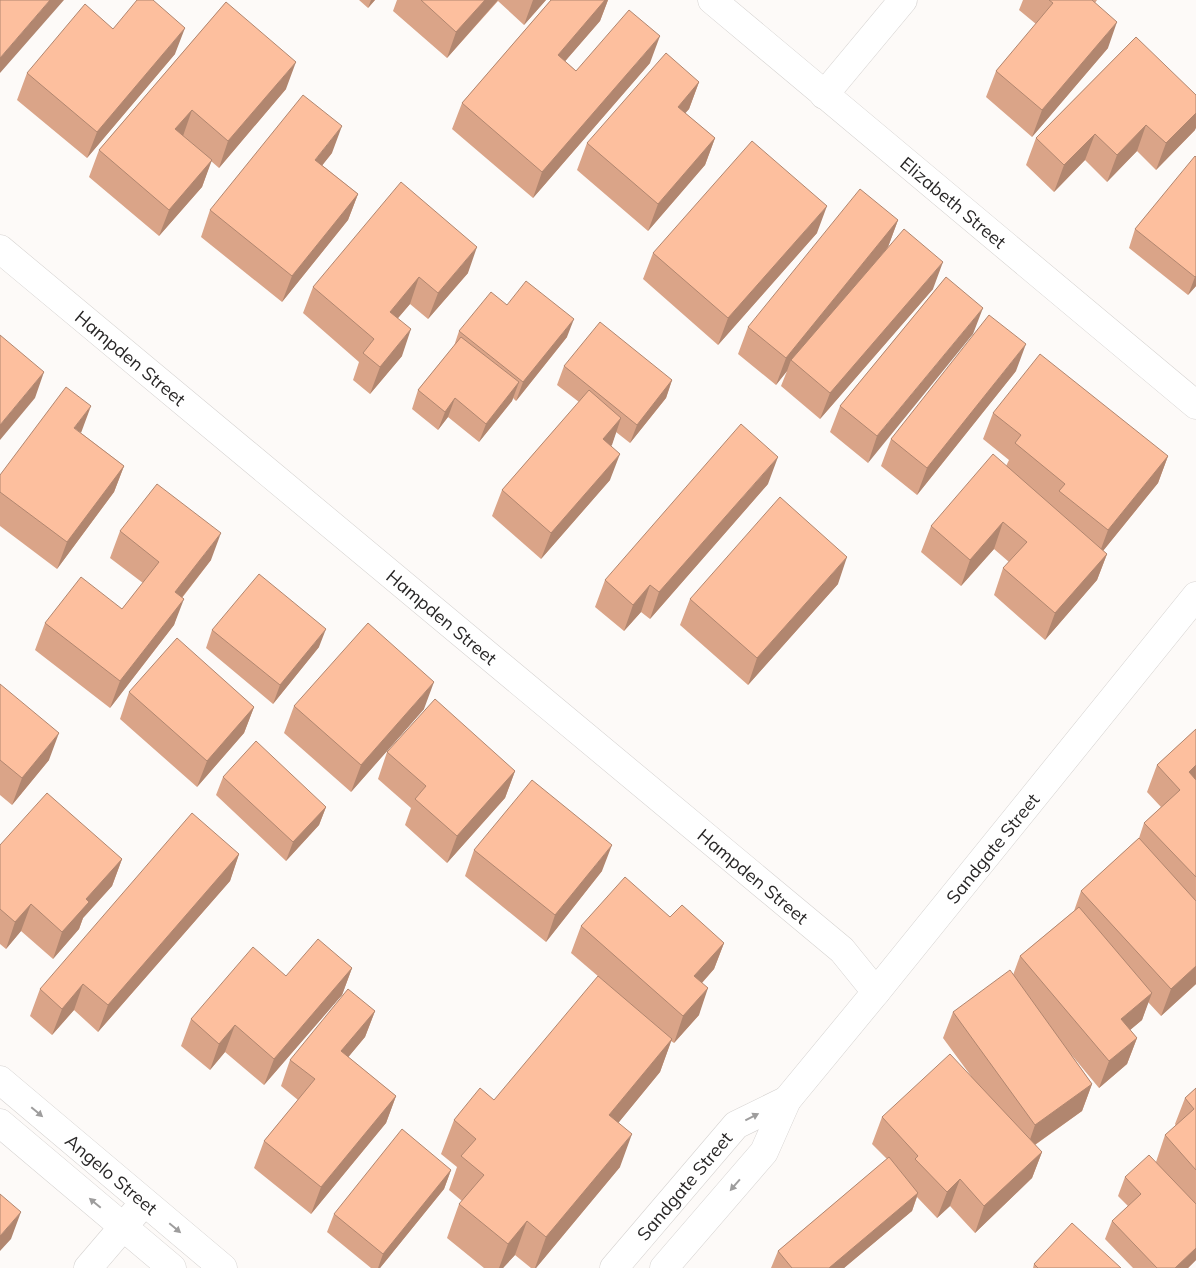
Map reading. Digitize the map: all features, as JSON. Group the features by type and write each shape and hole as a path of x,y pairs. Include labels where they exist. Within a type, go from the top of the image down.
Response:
{"street":[{"name":"Elizabeth Street","path":"712,0 1196,405"},
{"path":"824,95 903,0"},
{"name":"Hampden Street","path":"0,249 842,950 876,992"},
{"name":"Sandgate Street","path":"664,1268 764,1152 787,1100 1196,596"},
{"name":"Angelo Street","path":"0,1080 223,1268"},
{"name":"Sandgate Street","path":"614,1268 736,1125 787,1100"},
{"name":"Angelo Street","path":"0,1123 172,1268"},
{"path":"88,1268 124,1228 144,1202"}],"building":[{"path":"0,0 50,0 0,58"},
{"path":"137,0 153,0 185,28 97,132 27,73 85,4 113,29"},
{"path":"421,0 485,0 456,32"},
{"path":"551,0 605,0 558,55 576,71 629,10 660,36 542,172 462,103"},
{"path":"1049,0 1092,0 1117,22 1042,110 996,71 1053,3"},
{"path":"226,2 296,62 228,141 192,110 175,129 212,160 169,210 99,150"},
{"path":"1136,37 1196,95 1196,113 1166,143 1146,125 1117,155 1095,134 1064,165 1036,138"},
{"path":"666,53 699,82 678,107 715,138 658,204 587,143"},
{"path":"303,95 342,126 315,160 358,194 292,276 210,210"},
{"path":"752,141 827,206 728,318 653,253"},
{"path":"1195,156 1196,276 1195,277 1135,229"},
{"path":"401,182 477,247 438,293 419,277 390,312 411,329 380,367 363,353 374,339 313,287"},
{"path":"860,189 898,220 786,358 748,327"},
{"path":"904,229 943,262 830,393 791,360"},
{"path":"946,277 983,308 877,436 840,406"},
{"path":"526,281 574,319 523,382 459,331 491,292 507,305"},
{"path":"989,315 1026,344 927,468 891,439"},
{"path":"600,322 672,380 637,425 564,366"},
{"path":"0,335 44,372 0,425"},
{"path":"461,337 519,382 486,424 455,398 445,412 418,390"},
{"path":"1040,354 1168,456 1108,530 1059,491 1065,484 1015,443 1021,435 993,413"},
{"path":"66,387 91,406 74,428 124,466 67,542 0,492 0,475"},
{"path":"589,390 621,418 603,439 620,454 551,533 502,490"},
{"path":"741,424 778,457 659,592 650,585 633,605 605,580"},
{"path":"993,454 1107,554 1055,613 1003,568 1027,542 1003,522 970,560 931,526"},
{"path":"157,484 221,533 175,592 184,599 120,681 45,623 81,577 122,609 159,562 120,531"},
{"path":"780,497 847,557 757,658 690,599"},
{"path":"259,574 326,629 280,685 212,630"},
{"path":"368,623 434,682 361,765 294,706"},
{"path":"177,638 254,707 207,761 129,692"},
{"path":"0,684 59,733 22,778 0,760"},
{"path":"435,699 515,771 457,836 415,799 426,786 387,752"},
{"path":"1196,729 1196,765 1189,772 1196,780 1196,877 1144,823 1180,790 1157,765"},
{"path":"256,741 326,807 293,842 223,777"},
{"path":"532,780 612,845 555,915 474,850"},
{"path":"47,793 122,859 86,899 89,902 62,932 31,904 15,922 0,909 0,845"},
{"path":"192,813 239,854 108,1005 83,984 62,1009 40,989"},
{"path":"1139,838 1196,901 1196,966 1171,989 1081,891"},
{"path":"625,877 670,917 682,905 724,943 694,976 708,988 683,1016 581,926"},
{"path":"1079,907 1152,993 1121,1019 1137,1038 1109,1061 1020,956"},
{"path":"318,939 352,968 274,1059 235,1025 219,1044 191,1019 253,947 286,976"},
{"path":"1010,970 1092,1084 1035,1125 953,1012"},
{"path":"598,976 672,1039 609,1115 632,1134 546,1237 527,1221 508,1244 459,1204 484,1175 461,1156 476,1139 454,1120 480,1088 494,1100"},
{"path":"348,989 375,1011 341,1051 396,1096 321,1187 264,1141 315,1079 290,1060"},
{"path":"950,1054 1042,1152 984,1206 960,1179 947,1192 915,1159 918,1156 882,1117"},
{"path":"1196,1088 1196,1170 1165,1135 1194,1109 1185,1098"},
{"path":"402,1129 451,1170 383,1254 334,1214"},
{"path":"1149,1155 1196,1204 1196,1248 1175,1268 1157,1268 1112,1221 1141,1194 1125,1177"},
{"path":"889,1157 918,1193 829,1268 792,1268 778,1251"},
{"path":"0,1194 21,1212 0,1236"},
{"path":"1072,1223 1121,1268 1038,1268 1034,1264"}]}
